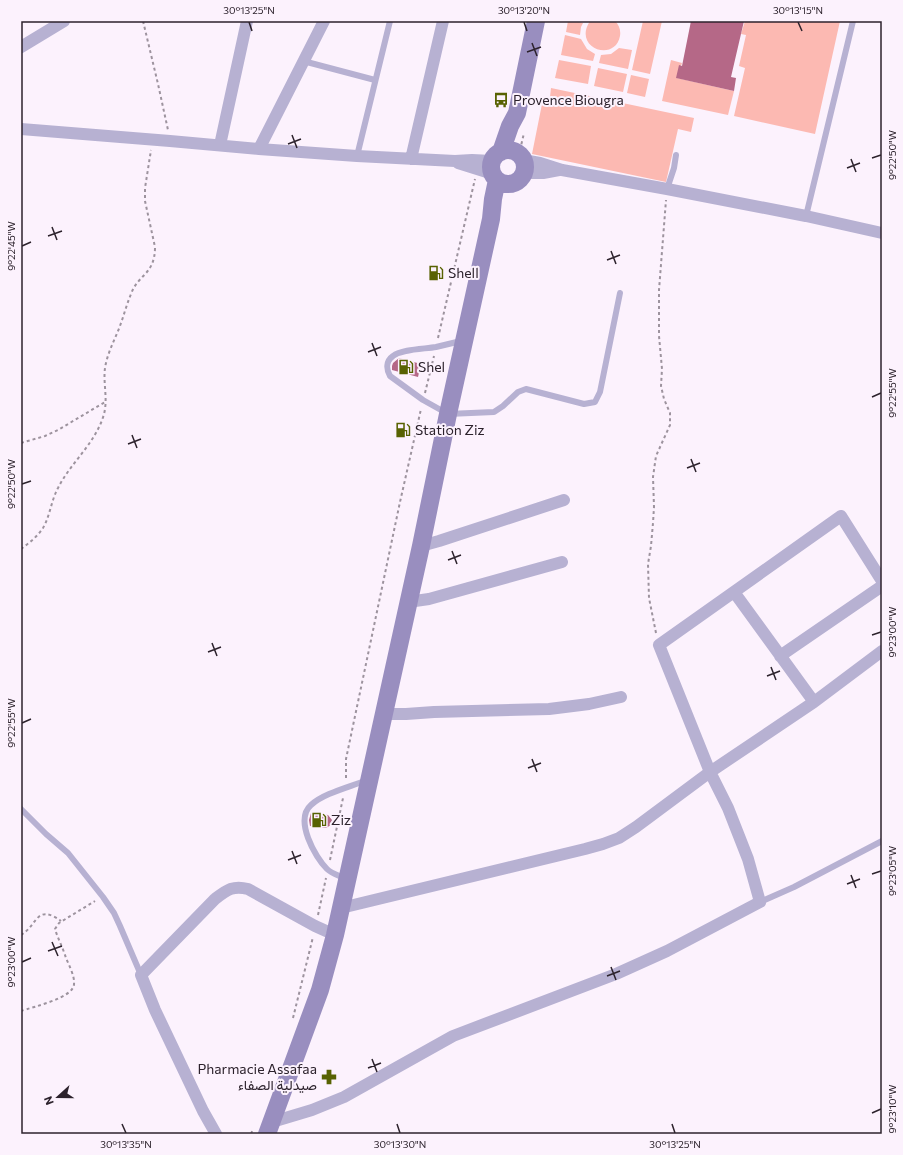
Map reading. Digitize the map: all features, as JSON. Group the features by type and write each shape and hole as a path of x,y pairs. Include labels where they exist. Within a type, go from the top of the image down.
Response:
{"main road":[{"path":"264,1128 320,990 335,936 421,546 448,414 491,219 493,198 504,167 520,132 517,113 536,21"}],"street":[{"path":"21,47 64,21"},
{"path":"220,145 247,21"},
{"path":"259,149 324,21"},
{"path":"411,160 443,21"},
{"path":"21,129 411,160 455,162 472,160 543,173 562,170 667,188 882,233"},
{"path":"455,162 461,165 504,167"},
{"path":"421,546 564,500"},
{"path":"264,1128 344,1097 453,1036 616,974 667,951 760,902 748,859 728,808 710,772 659,645 841,516 882,581"},
{"path":"408,602 429,598 562,562"},
{"path":"780,656 882,586"},
{"path":"734,592 814,702"},
{"path":"341,908 603,844 619,838 710,772 814,702 882,651"},
{"path":"384,714 549,709 589,704 621,697"},
{"path":"216,1134 203,1111 158,1017 141,975 215,899 224,892 235,887 248,889 335,936"}],"lane":[{"path":"357,156 390,21"},
{"path":"806,216 853,21"},
{"path":"303,61 375,80"},
{"path":"667,188 674,168 676,154"},
{"path":"464,341 396,354 389,360 387,371 390,376 424,400 448,414 494,412 518,392 526,389 584,404 595,402 600,392 620,293"},
{"path":"348,880 328,870 314,850 309,840 305,825 306,813 309,808 319,799 369,780"},
{"path":"21,808 46,834 68,853 103,897 114,913 141,975"},
{"path":"760,902 794,887 882,842"}],"path":[{"path":"143,21 170,141"},
{"path":"21,549 36,537 44,526 58,487 93,438 104,414 104,376 109,352 118,332 131,293 137,283 148,272 153,263 155,247 145,201 145,188 153,140"},
{"path":"293,1018 328,870 345,789 346,759 400,502 436,347 504,167"},
{"path":"659,645 650,598 648,564 653,524 656,456 670,425 670,413 664,399 661,386 662,369 659,336 659,290 667,188"},
{"path":"21,443 45,436 105,402"},
{"path":"21,1011 55,1000 73,990 75,985 72,974 55,929 57,924 61,921 103,897"},
{"path":"21,935 26,932 36,919 42,915 51,914 61,921"},
{"path":"251,1134 264,1128"}],"shaded area":[{"path":"568,21 583,23 580,35 566,32"},
{"path":"590,21 615,21 619,26 620,32 617,44 611,49 604,50 596,49 590,45 586,39 586,31"},
{"path":"643,21 662,21 650,74 632,70"},
{"path":"745,21 840,21 815,134 734,116 745,68 739,66 746,35 741,34"},
{"path":"565,35 581,39 587,49 595,54 593,61 561,55"},
{"path":"619,48 632,50 628,69 599,63 601,55 611,54"},
{"path":"559,60 591,66 588,84 555,78"},
{"path":"671,60 682,63 677,78 734,91 728,115 662,101"},
{"path":"598,68 627,74 623,92 594,86"},
{"path":"631,75 649,79 645,97 627,93"},
{"path":"551,88 694,118 691,132 678,129 666,182 532,154 542,104 550,97"}],"building":[{"path":"691,21 744,21 731,77 736,78 734,91 676,78 679,65 682,66"},
{"name":"Shel","path":"399,358 421,364 418,377 392,370 393,363"},
{"name":"Ziz","path":"311,813 328,815 332,820 331,825 326,828 310,826 309,820"}],"place":[{"name":"Provence Biougra","path":"501,100"},
{"name":"Shell","path":"436,273"},
{"name":"Shel","path":"406,367"},
{"name":"Station Ziz","path":"403,430"},
{"name":"Ziz","path":"319,820"},
{"name":"Pharmacie Assafaa صيدلية الصفاء","path":"329,1077"}]}
